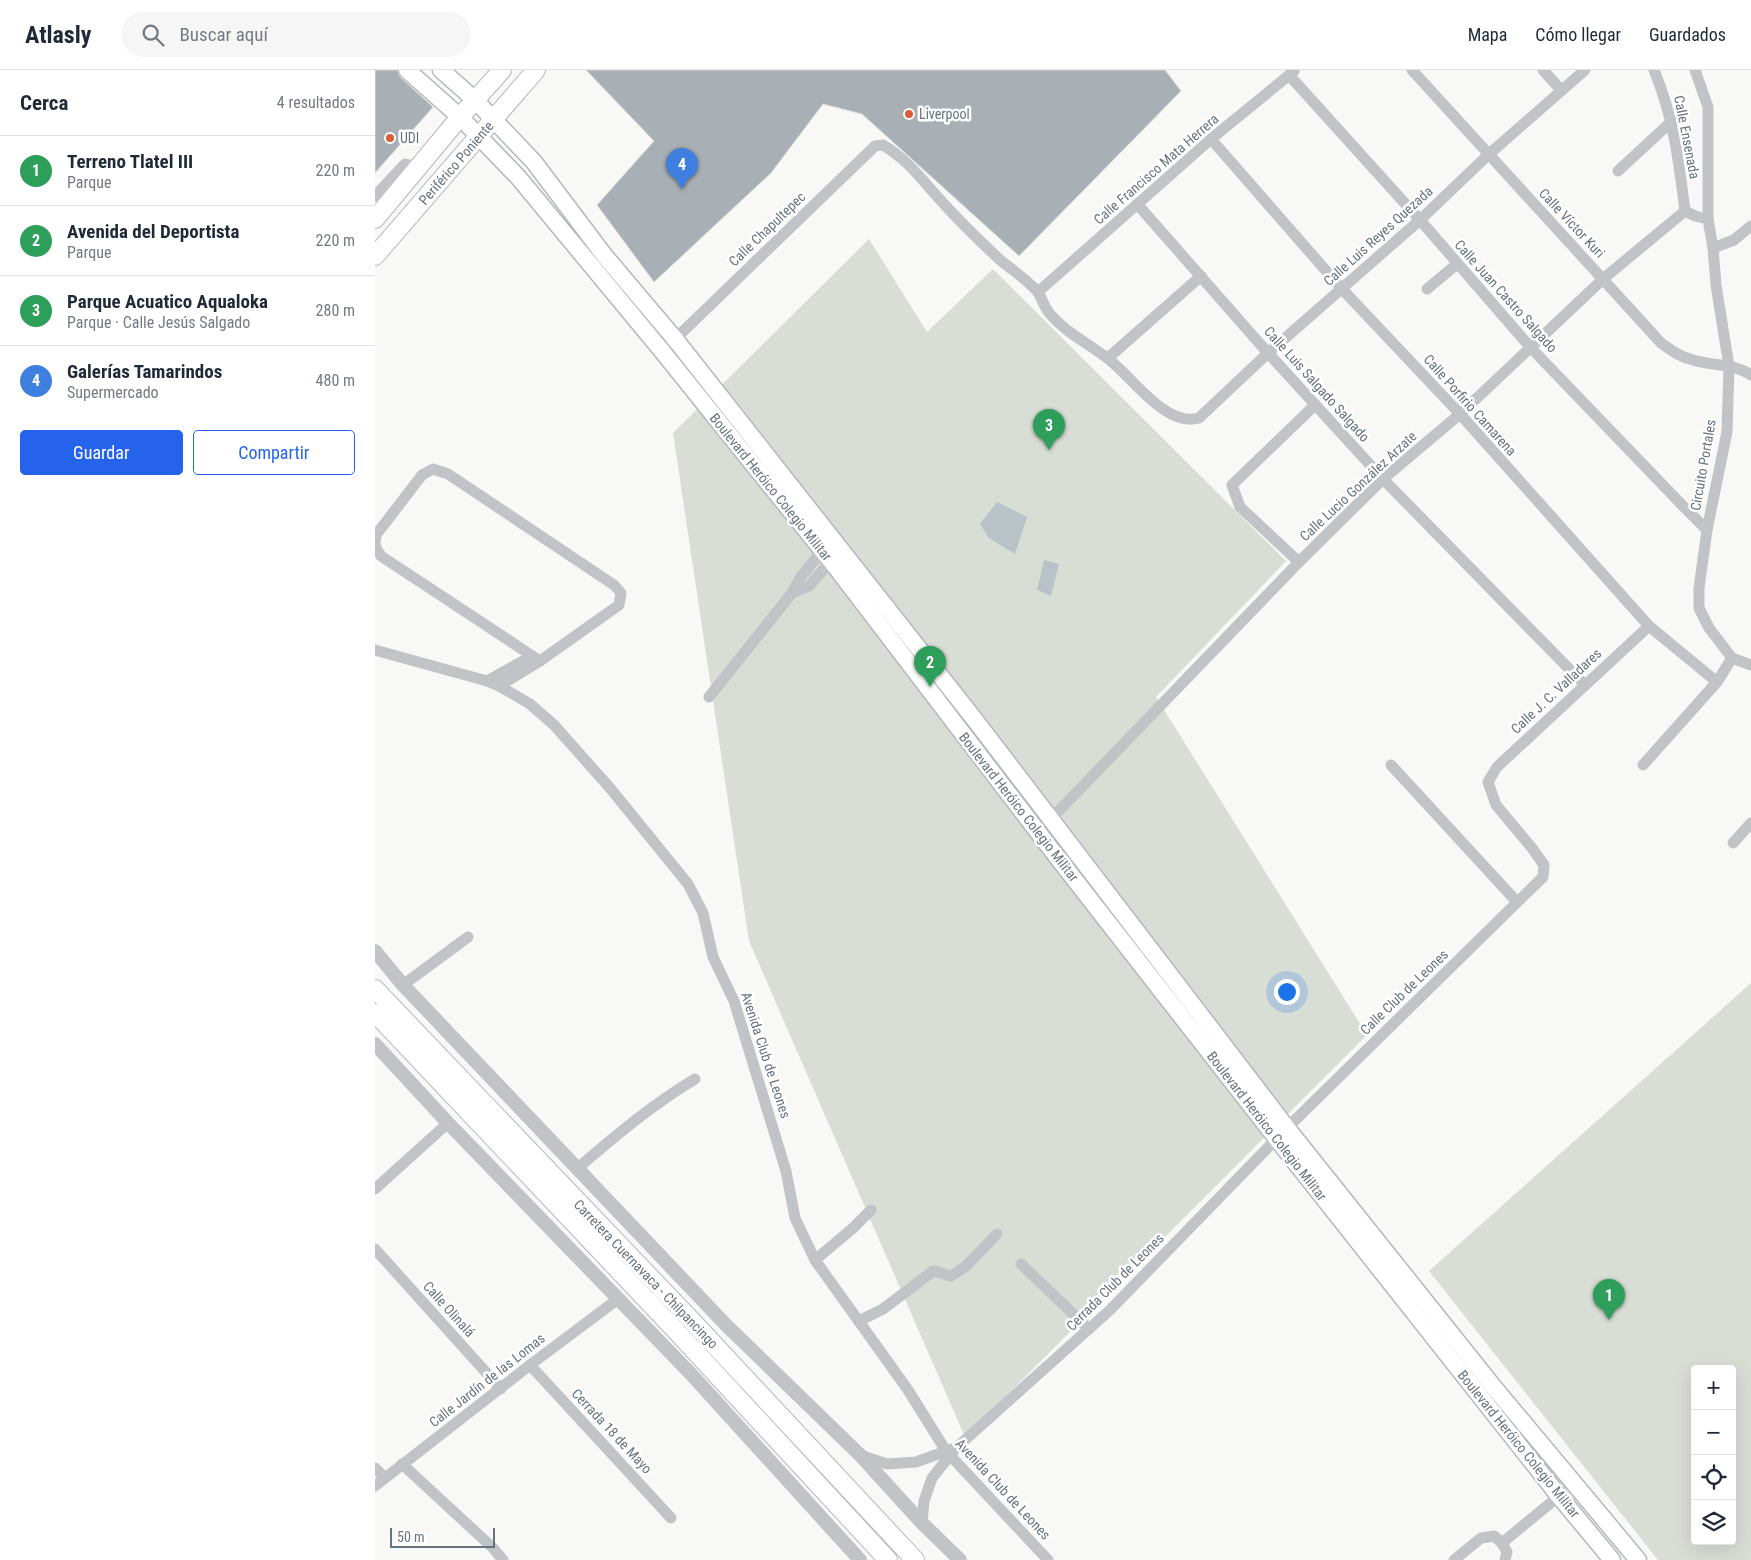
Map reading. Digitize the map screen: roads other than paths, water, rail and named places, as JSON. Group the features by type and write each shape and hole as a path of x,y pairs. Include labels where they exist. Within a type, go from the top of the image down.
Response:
{"main road":[{"name":"Boulevard Heróico Colegio Militar","path":"407,70 460,117 518,177 662,351 827,556 1051,849 1282,1134 1638,1560"},
{"name":"Boulevard Heróico Colegio Militar","path":"441,70 475,100 534,162 604,255 675,339 937,671 1051,819 1282,1134 1559,1496 1611,1560"},
{"name":"Periférico Poniente","path":"375,219 502,70"},
{"name":"Periférico Poniente","path":"375,256 535,70"},
{"name":"Carretera Cuernavaca - Chilpancingo","path":"375,989 699,1328 915,1560"},
{"name":"Carretera Cuernavaca - Chilpancingo","path":"375,1013 705,1362 888,1560"}],"street":[{"name":"Calle Víctor Kuri","path":"1411,70 1661,343 1677,355 1695,361 1743,369 1751,375"},
{"path":"1543,70 1561,90"},
{"name":"Calle Luis Reyes Quezada","path":"1108,358 1153,402 1177,416 1189,420 1199,418 1268,353 1420,220 1488,155 1585,70"},
{"name":"Calle Ensenada","path":"1654,70 1664,95 1671,121 1685,211"},
{"name":"Circuito Portales","path":"1695,70 1708,107 1708,219 1729,366 1727,432 1707,530 1699,588 1699,608 1709,628 1732,658"},
{"name":"Calle Francisco Mata Herrera","path":"1038,292 1211,139 1292,73"},
{"name":"Calle Juan Castro Salgado","path":"1292,73 1531,348 1707,530"},
{"path":"1618,172 1671,121"},
{"name":"Calle Porfirio Camarena","path":"1211,139 1342,289 1460,414 1649,626 1717,682"},
{"name":"Calle Chapultepec","path":"662,351 875,146 883,145 900,155 951,211 993,253 1038,292"},
{"path":"375,196 405,164 418,167"},
{"name":"Calle Luis Salgado Salgado","path":"1138,205 1268,353 1383,479 1585,685"},
{"path":"1685,211 1708,219"},
{"name":"Calle Lucio González Arzate","path":"1051,819 1299,562 1383,479 1460,414 1603,279 1685,211"},
{"path":"1713,248 1734,240 1751,226"},
{"path":"1427,289 1457,264"},
{"path":"1038,292 1043,306 1064,328 1089,347 1108,358 1201,276"},
{"path":"1299,562 1240,507 1232,485 1315,405"},
{"path":"499,686 536,659 619,606 621,593 613,584 448,474 433,469 422,475 376,535 375,544 381,556 536,659"},
{"path":"709,697 792,593 800,578 827,556"},
{"name":"Calle J. C. Valladares","path":"1543,877 1544,865 1496,805 1489,782 1497,767 1649,626"},
{"name":"Avenida Club de Leones","path":"375,650 487,681 530,704 554,725 610,788 688,884 703,913 713,957 734,1001 786,1171 795,1218 815,1260 951,1452 1048,1560"},
{"path":"1643,765 1717,682 1732,658 1751,664"},
{"path":"487,681 536,659"},
{"path":"1391,765 1517,902"},
{"path":"1733,843 1751,823"},
{"name":"Calle Club de Leones","path":"1282,1134 1543,877"},
{"path":"403,985 468,937"},
{"path":"375,952 403,985 726,1326 860,1455 922,1523 960,1560"},
{"path":"375,1044 448,1123 691,1374 860,1560"},
{"path":"577,1168 648,1110 695,1079"},
{"path":"375,1189 448,1123"},
{"name":"Cerrada Club de Leones","path":"922,1523 924,1501 932,1478 951,1452 1110,1310 1282,1134"},
{"path":"815,1260 852,1229 871,1210"},
{"path":"859,1321 883,1309 933,1271 940,1271 945,1275 951,1276 965,1267 997,1234"},
{"name":"Calle Olinalá","path":"375,1249 501,1389"},
{"path":"1021,1264 1089,1329"},
{"name":"Calle Jardín de las Lomas","path":"375,1486 618,1299"},
{"name":"Cerrada 18 de Mayo","path":"530,1365 671,1518"},
{"name":"Cerrada Club de Leones","path":"860,1455 887,1464 916,1462 951,1452"},
{"path":"402,1464 493,1548 503,1560"},
{"path":"375,1468 385,1478"},
{"path":"1502,1542 1559,1496"},
{"path":"1454,1560 1486,1536 1494,1536 1502,1542 1507,1552 1505,1560"}],"place":[{"name":"Liverpool","path":"909,114"},
{"name":"UDI","path":"390,138"},
{"name":"Galerías Tamarindos","path":"682,189"},
{"name":"Parque Acuatico Aqualoka","path":"1049,450"},
{"name":"Avenida del Deportista","path":"930,687"},
{"name":"Terreno Tlatel III","path":"1609,1320"}]}
